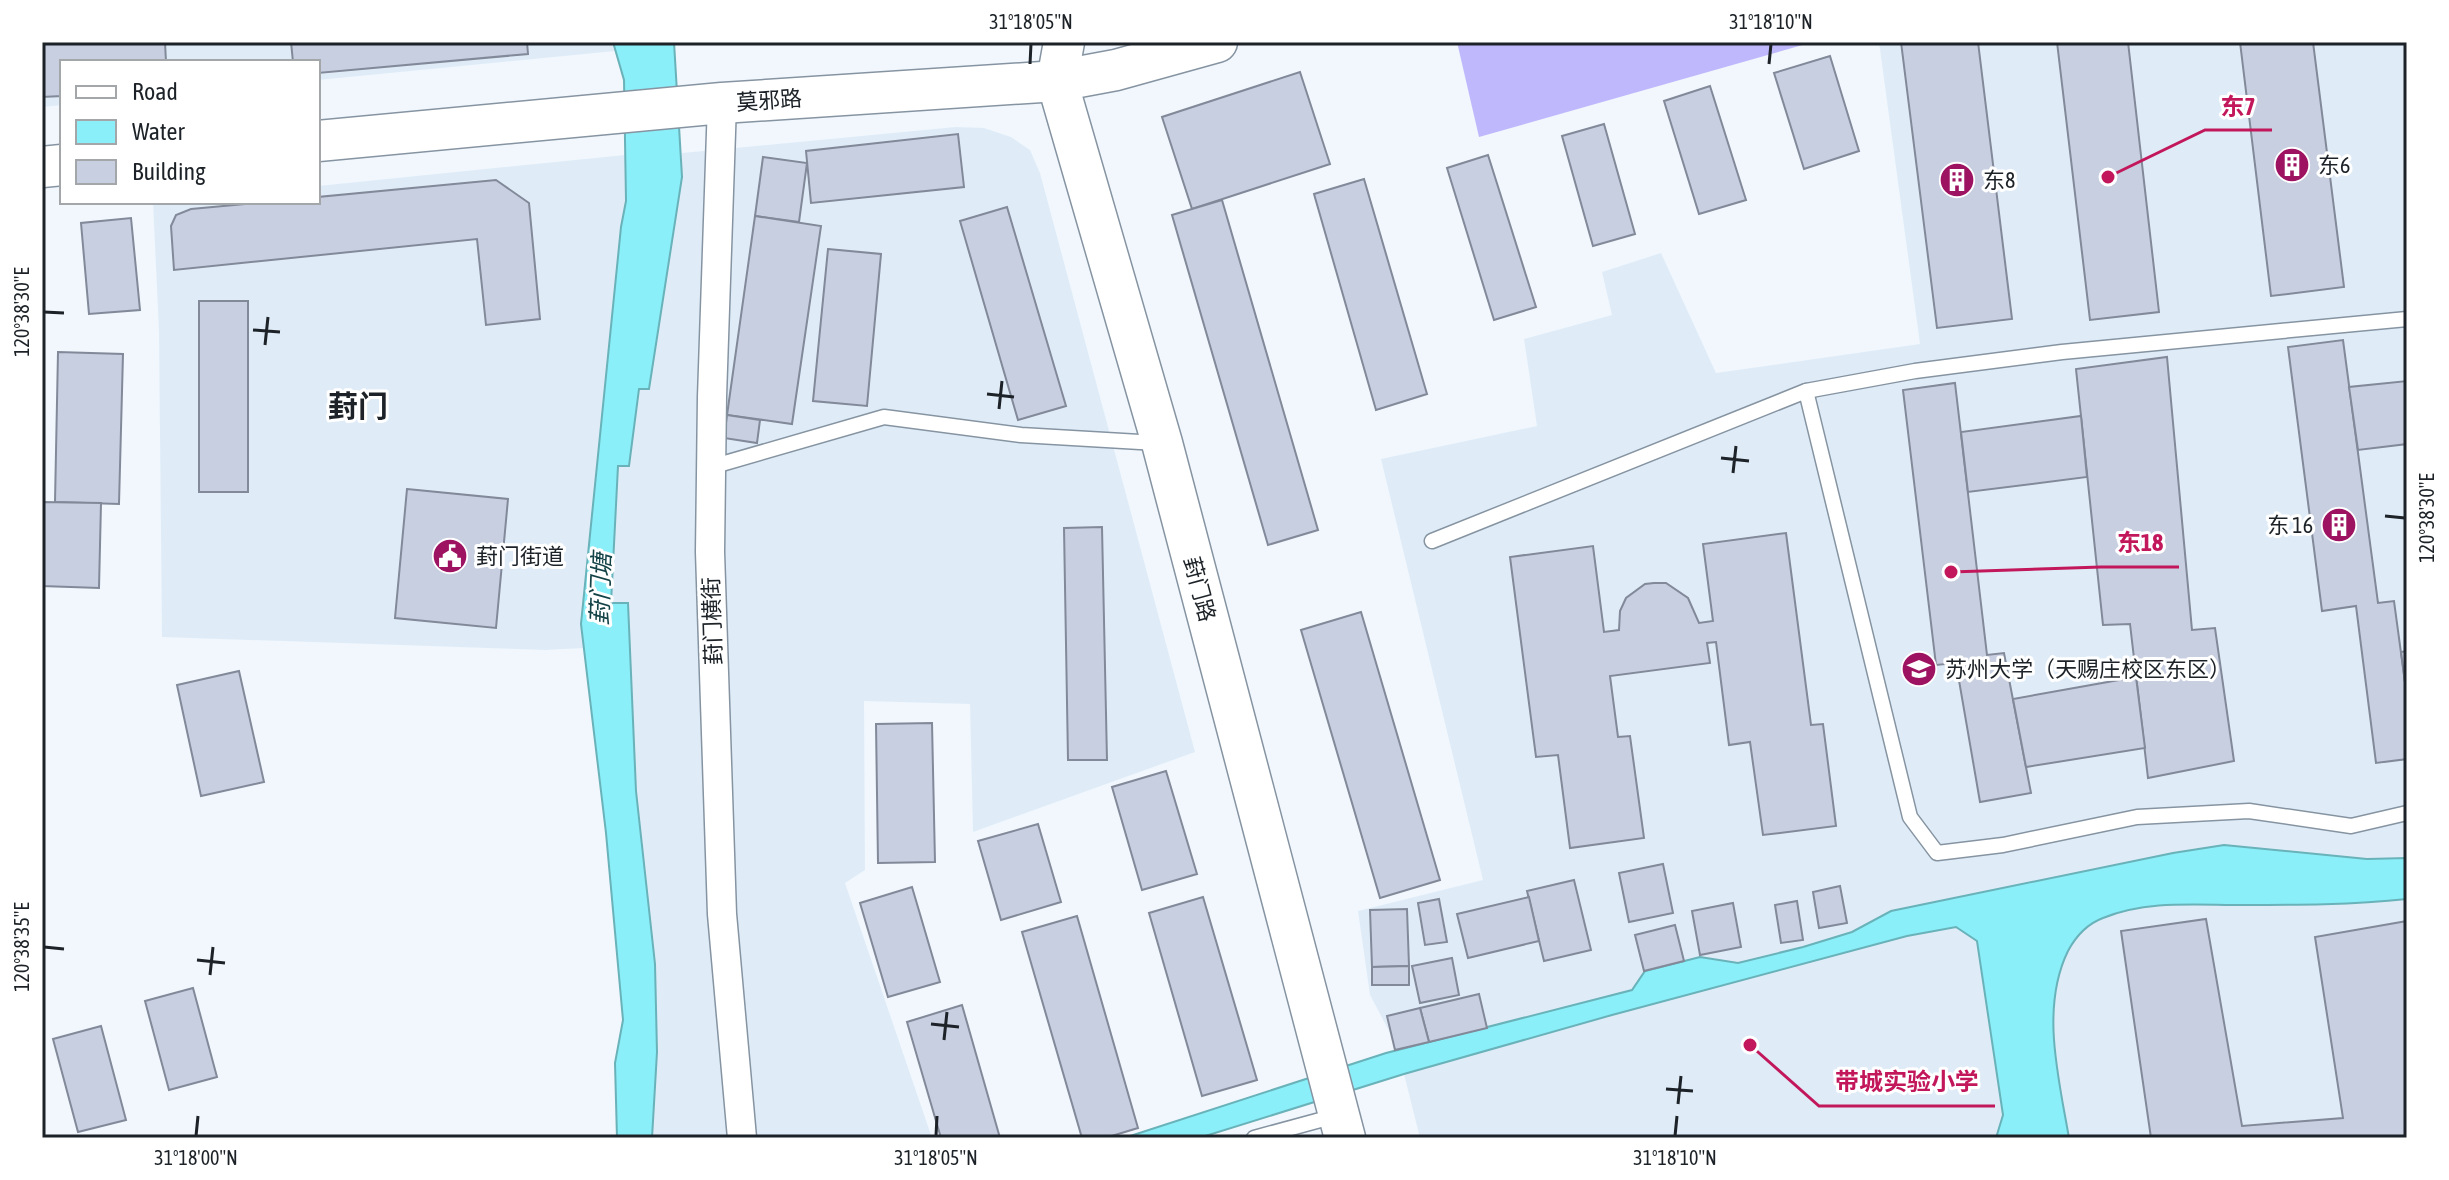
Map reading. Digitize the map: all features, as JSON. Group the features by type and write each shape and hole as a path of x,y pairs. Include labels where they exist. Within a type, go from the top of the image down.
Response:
{"main road":[{"name":"葑门路","path":"1064,42 1057,81 1162,443 1340,1118"},
{"name":"莫邪路","path":"320,141 709,104 1057,81 1116,70 1217,42"}],"street":[{"name":"葑门横街","path":"709,104 710,552 722,914 742,1138"}],"lane":[{"path":"1432,541 1806,391 1915,371 2062,352 2407,319"},
{"path":"1806,391 1910,817 1937,853 2003,845 2137,817 2249,811 2351,826 2407,813"},
{"path":"711,467 884,417 1021,435 1162,443"},
{"path":"1254,1138 1340,1118"}],"shaded area":[{"path":"42,42 613,42 615,51 320,80 320,60 60,60 60,105 42,107"},
{"path":"1457,42 1813,42 1479,137"},
{"name":"苏州大学（天赐庄校区东区）","path":"1879,42 2407,42 2407,1138 1420,1138 1404,1074 1611,1015 1605,997 1399,1050 1370,995 1358,911 1483,880 1381,459 1537,426 1524,339 1612,315 1602,272 1661,253 1716,373 1920,344"},
{"path":"956,127 984,128 1011,137 1030,150 1040,173 1195,752 973,832 970,704 864,701 865,870 845,883 932,1138 652,1138 657,1052 655,964 636,791 628,604 611,604 618,466 629,466 640,389 649,389 682,177 682,153"},
{"path":"625,155 626,201 581,624 584,648 545,650 162,637 159,331 153,204 320,204 320,186"}],"water":[{"name":"葑门塘","path":"613,42 674,42 682,177 649,389 639,389 629,466 618,466 611,603 628,603 636,791 655,964 657,1052 652,1138 617,1138 615,1063 623,1020 606,833 581,624 626,201 624,80"},
{"path":"2224,845 2367,859 2407,858 2407,899 2324,904 2154,906 2120,912 2092,924 2078,936 2068,951 2055,996 2054,1044 2069,1138 1996,1138 2003,1115 1977,941 1956,927 1907,936 1612,1015 1404,1074 1199,1138 1124,1138 1386,1053 1632,990 1645,971 1700,957 1738,963 1852,932 1891,911"}],"building":[{"path":"42,42 165,42 166,60 60,60 60,96 42,97"},
{"path":"291,42 527,42 528,54 320,73 320,60 293,60"},
{"name":"东8","path":"1901,42 1978,42 2012,319 1937,328"},
{"path":"2057,42 2128,42 2159,312 2090,320"},
{"name":"东6","path":"2240,42 2313,42 2344,287 2271,296"},
{"path":"1830,56 1859,151 1804,169 1774,73"},
{"path":"1300,72 1330,164 1192,209 1162,117"},
{"path":"1710,86 1746,200 1699,214 1664,101"},
{"path":"1604,124 1635,234 1593,246 1562,136"},
{"path":"958,134 964,187 811,203 806,151"},
{"path":"1488,155 1536,307 1494,320 1447,168"},
{"path":"763,157 807,163 799,222 755,216"},
{"path":"1364,179 1427,394 1376,410 1314,194"},
{"path":"496,180 529,203 540,319 486,325 477,239 174,270 171,226 176,215 191,209 245,204 320,204 320,197"},
{"path":"1222,200 1318,530 1268,545 1172,215"},
{"path":"1007,207 1066,406 1018,420 960,221"},
{"path":"755,216 821,226 792,424 727,415"},
{"path":"131,218 140,310 89,314 81,223"},
{"path":"828,249 881,254 867,406 813,401"},
{"path":"199,301 248,301 248,492 199,492"},
{"name":"东 16","path":"2343,340 2378,603 2394,601 2407,697 2407,759 2376,763 2356,606 2322,611 2288,347"},
{"path":"58,352 123,354 119,504 55,502"},
{"path":"2167,357 2192,630 2215,628 2234,761 2148,778 2130,624 2103,625 2076,369"},
{"path":"2407,381 2407,444 2358,450 2349,387"},
{"path":"1955,383 1987,655 2004,653 2031,793 1980,802 1956,663 1936,665 1903,390"},
{"path":"727,415 760,420 757,443 724,438"},
{"path":"2081,416 2087,477 1968,492 1961,432"},
{"path":"407,489 508,499 496,628 395,618"},
{"path":"42,502 101,503 99,588 42,586"},
{"path":"1102,527 1107,760 1068,760 1064,528"},
{"path":"1786,533 1811,725 1823,724 1836,826 1763,835 1750,742 1729,745 1716,642 1707,643 1710,663 1610,676 1618,737 1630,736 1644,838 1570,848 1558,755 1536,757 1510,557 1593,546 1604,632 1619,630 1620,611 1626,598 1645,584 1654,583 1666,583 1688,598 1699,623 1713,621 1703,544"},
{"path":"1361,612 1440,880 1380,898 1301,630"},
{"path":"2407,651 2407,697 2401,652"},
{"path":"239,671 264,782 201,796 177,685"},
{"path":"2136,677 2145,748 2026,767 2013,699"},
{"path":"932,723 935,862 878,863 876,724"},
{"path":"1166,771 1197,874 1142,890 1112,787"},
{"path":"1038,824 1061,902 1001,920 978,841"},
{"path":"1663,864 1673,913 1629,922 1619,873"},
{"path":"1574,880 1591,950 1544,961 1527,891"},
{"path":"1840,886 1847,923 1819,928 1813,892"},
{"path":"912,887 940,982 888,997 860,903"},
{"path":"1203,897 1257,1080 1202,1096 1149,913"},
{"path":"1529,897 1539,941 1468,958 1457,914"},
{"path":"1439,899 1447,942 1425,945 1418,903"},
{"path":"1797,901 1803,940 1781,943 1775,905"},
{"path":"1733,903 1741,947 1700,955 1692,911"},
{"path":"1407,909 1409,966 1372,967 1370,910"},
{"path":"1077,916 1138,1128 1105,1138 1082,1138 1022,932"},
{"path":"2206,919 2242,1126 2343,1118 2315,937 2407,921 2407,1138 2151,1138 2121,931"},
{"path":"1675,925 1684,961 1644,971 1635,935"},
{"path":"1452,958 1459,995 1420,1003 1412,966"},
{"path":"1409,966 1409,985 1372,985 1372,967"},
{"path":"193,988 217,1077 169,1090 145,1001"},
{"path":"1479,994 1487,1028 1429,1042 1420,1008"},
{"path":"962,1005 1000,1138 941,1138 907,1022"},
{"path":"1420,1008 1429,1042 1395,1050 1387,1016"},
{"path":"101,1026 126,1120 78,1132 53,1039"}],"place":[{"name":"东6","path":"2292,165"},
{"name":"东7","path":"2108,177"},
{"name":"东8","path":"1957,180"},
{"name":"东 16","path":"2339,525"},
{"name":"葑门街道","path":"450,556"},
{"name":"东18","path":"1951,572"},
{"name":"苏州大学（天赐庄校区东区）","path":"1919,669"},
{"name":"带城实验小学","path":"1750,1045"}],"district":[{"name":"葑门","path":"358,407"}]}
